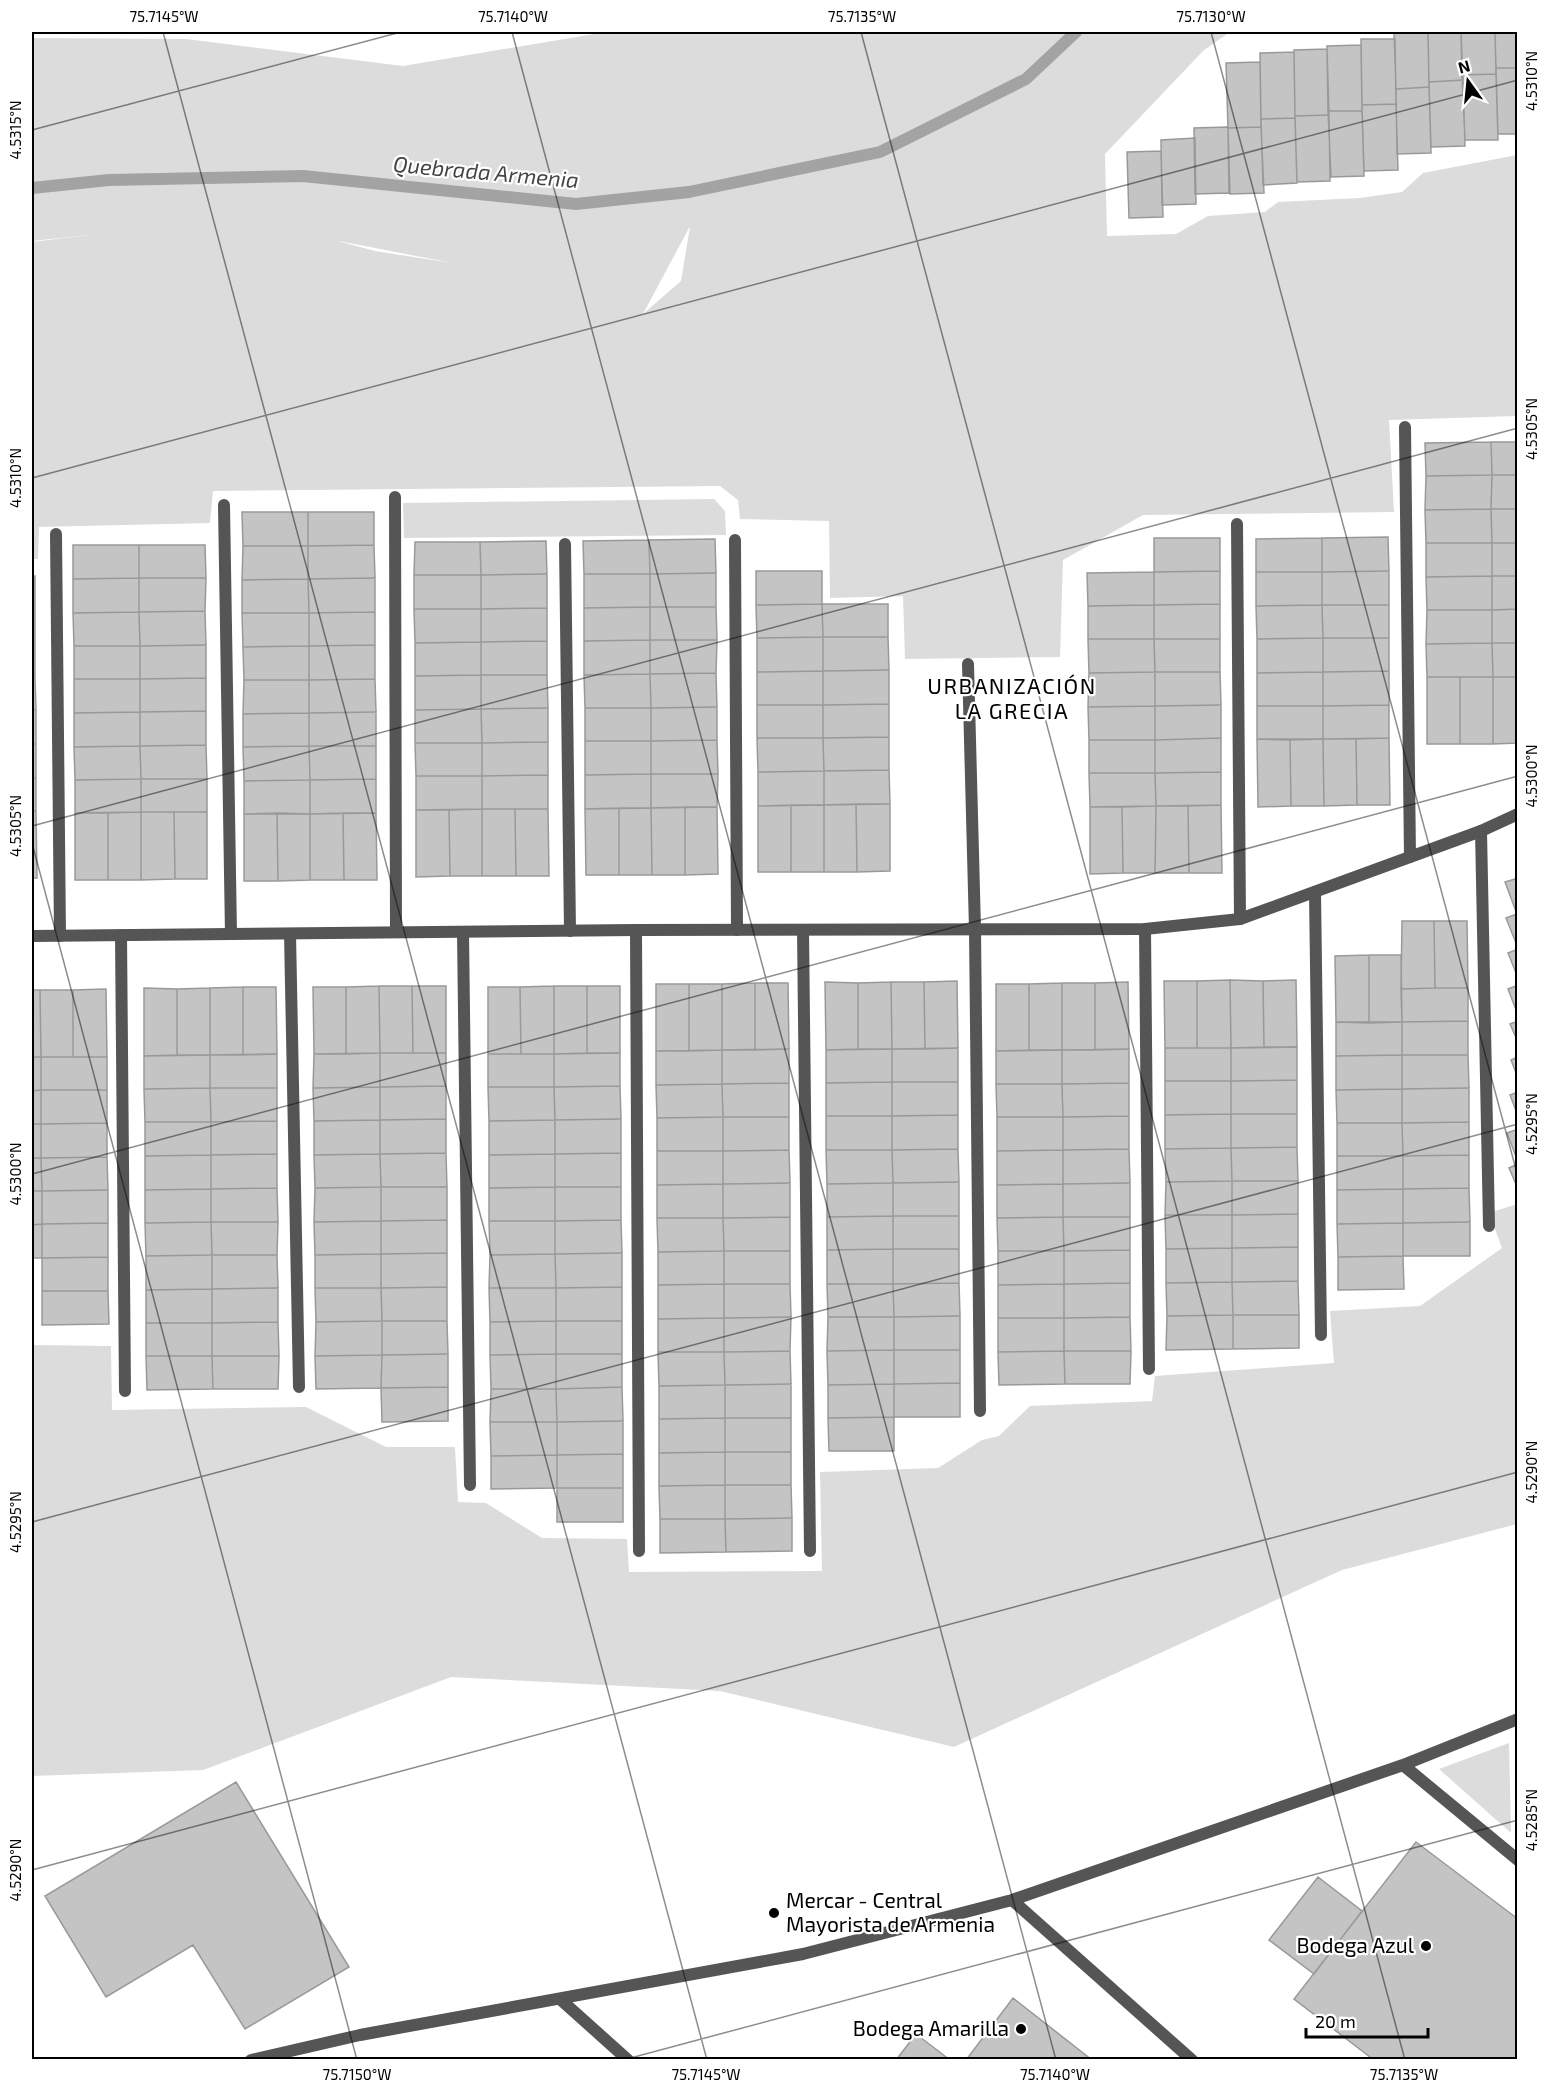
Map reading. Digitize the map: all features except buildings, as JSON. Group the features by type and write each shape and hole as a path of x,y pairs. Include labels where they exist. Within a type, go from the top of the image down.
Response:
{"street":[{"path":"1405,427 1410,857"},
{"path":"396,497 396,932"},
{"path":"224,505 231,934"},
{"path":"1237,524 1240,919"},
{"path":"56,534 60,936"},
{"path":"735,540 737,930"},
{"path":"565,544 570,931"},
{"path":"968,664 975,929 980,1411"},
{"path":"32,936 636,930 1144,929 1240,919 1481,831 1518,814"},
{"path":"1481,831 1489,1226"},
{"path":"1315,892 1321,1335"},
{"path":"1144,929 1149,1369"},
{"path":"636,930 639,1551"},
{"path":"803,930 810,1551"},
{"path":"463,932 470,1485"},
{"path":"290,934 299,1387"},
{"path":"121,935 125,1390"},
{"path":"251,2060 360,2035 803,1954 1012,1900 1403,1765 1518,1719"},
{"path":"1403,1765 1518,1860"},
{"path":"1012,1900 1192,2060"},
{"path":"560,1999 628,2060"}],"shaded area":[{"path":"606,32 1230,32 1204,50 1105,154 1107,236 1176,234 1208,216 1265,212 1278,202 1360,198 1402,192 1423,173 1517,155 1517,416 1389,420 1394,512 1143,515 1063,560 1060,657 905,659 903,596 830,598 829,521 740,519 738,500 720,486 213,491 210,523 39,527 38,559 32,559 32,242 88,235 32,241 32,38 186,39 403,66","holes":["689,228 681,281 643,314","339,241 452,263 375,251"]},
{"path":"714,499 725,511 726,535 404,538 403,503"},
{"path":"1517,1204 1517,1524 1342,1570 954,1747 720,1691 451,1677 203,1770 32,1776 32,1345 111,1346 112,1410 306,1407 386,1447 455,1447 458,1502 486,1503 542,1538 627,1539 629,1572 822,1571 820,1472 938,1468 982,1440 999,1436 1030,1406 1152,1401 1155,1376 1334,1363 1330,1311 1420,1306 1502,1248 1489,1213"},
{"path":"1509,1743 1511,1833 1439,1769"}],"waterway":[{"name":"Quebrada Armenia","path":"32,188 109,180 303,176 576,204 689,192 880,152 1026,79 1076,32"}],"place":[{"name":"Mercar - Central Mayorista de Armenia","path":"774,1913"},
{"name":"Bodega Azul","path":"1426,1946"},
{"name":"Bodega Amarilla","path":"1021,2029"}],"district":[{"name":"URBANIZACIÓN LA GRECIA","path":"1012,698"}]}
